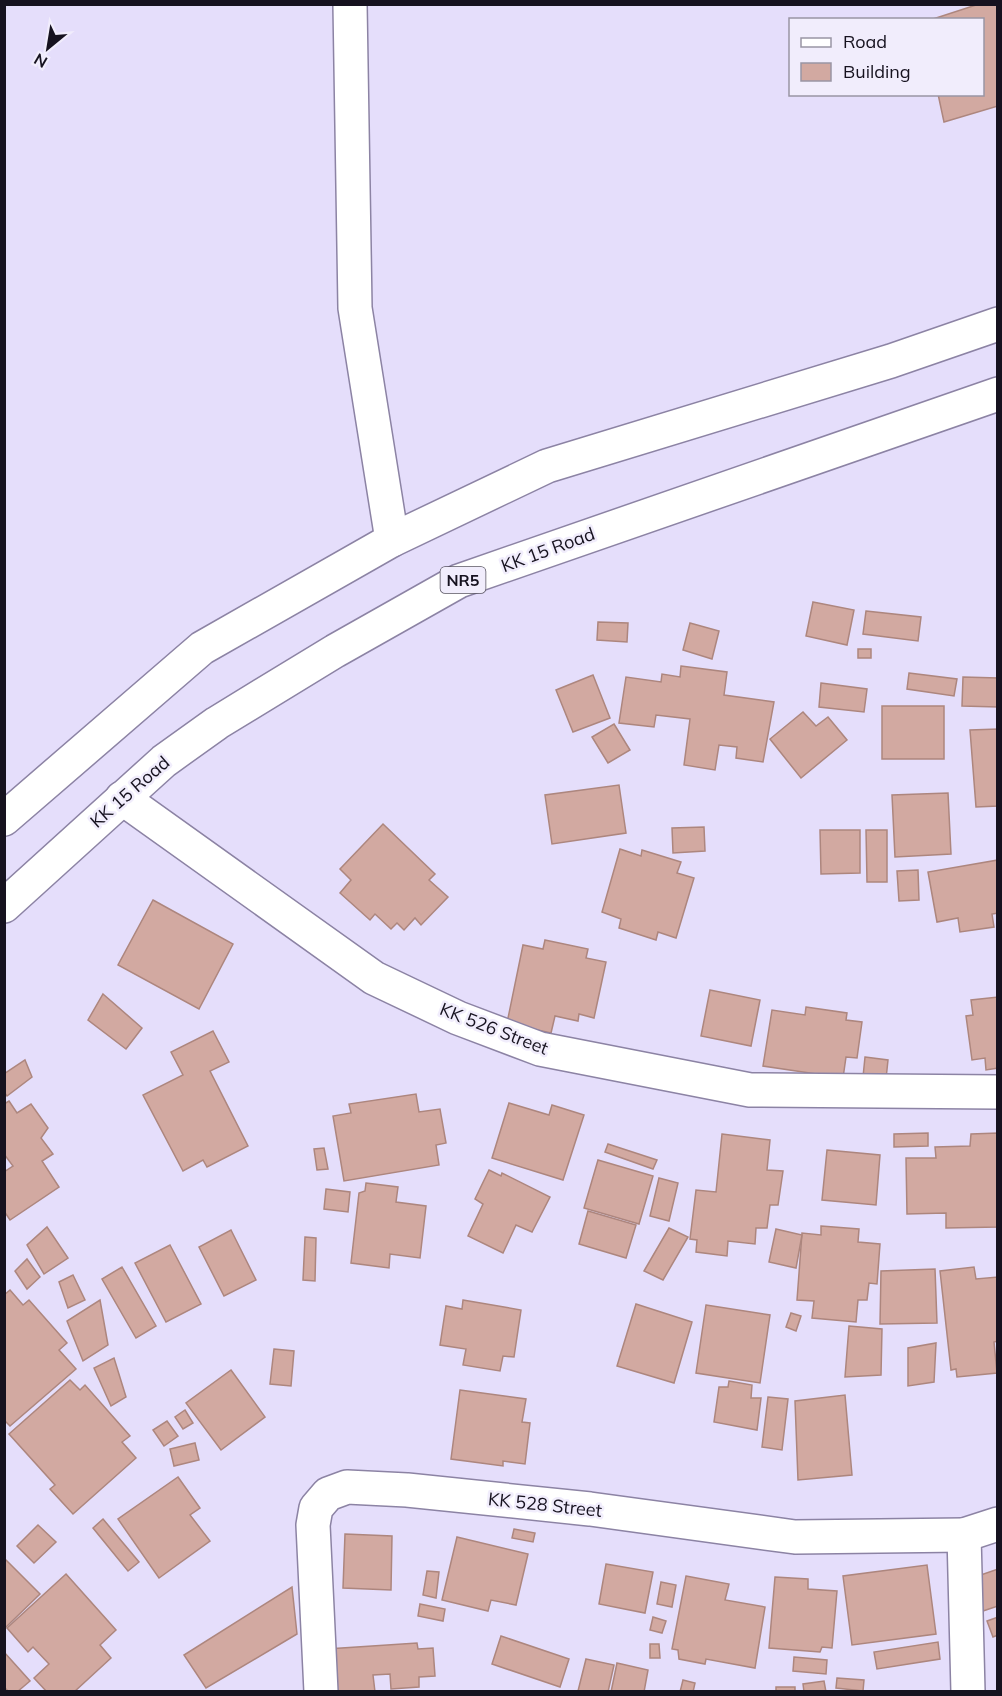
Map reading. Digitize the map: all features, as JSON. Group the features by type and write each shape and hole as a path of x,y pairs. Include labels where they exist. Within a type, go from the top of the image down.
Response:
{"main road":[{"path":"350,4 355,308 392,540"},
{"path":"4,819 202,648 392,540 548,466 891,361 998,324"},
{"name":"KK 15 Road","path":"4,906 164,761 217,723 335,651 459,582 998,394"},
{"name":"KK 526 Street","path":"122,798 374,978 458,1018 540,1049 750,1090 998,1092"},
{"name":"KK 528 Street","path":"321,1692 313,1525 316,1508 328,1494 347,1487 407,1490 590,1509 795,1537 964,1535 998,1524"},
{"path":"964,1535 968,1692"}],"building":[{"path":"979,4 998,4 998,106 944,122 938,96 984,96 984,18 936,18"},
{"path":"813,602 854,610 847,645 806,636"},
{"path":"866,611 921,617 918,641 863,634"},
{"path":"598,622 628,623 627,642 597,640"},
{"path":"690,623 719,631 712,659 683,650"},
{"path":"858,649 871,649 871,658 858,658"},
{"path":"681,666 727,672 724,695 774,702 763,762 736,758 737,747 719,745 715,770 684,765 690,719 656,715 654,727 619,723 626,677 661,682 662,674 680,677"},
{"path":"909,673 957,679 954,696 907,689"},
{"path":"593,675 610,718 573,732 556,690"},
{"path":"963,677 998,678 998,707 962,706"},
{"path":"821,683 867,689 864,712 819,707"},
{"path":"882,706 944,706 944,759 882,759"},
{"path":"803,712 816,726 828,717 847,740 801,778 770,739"},
{"path":"614,724 630,750 608,763 592,737"},
{"path":"998,729 998,806 976,807 970,730"},
{"path":"619,785 626,833 552,844 545,795"},
{"path":"948,793 951,854 895,857 892,795"},
{"path":"383,824 435,874 429,880 448,897 421,925 415,918 404,930 397,923 391,929 375,914 370,920 340,893 351,880 340,869"},
{"path":"704,827 705,851 673,853 672,828"},
{"path":"820,830 860,830 860,873 821,874"},
{"path":"866,830 887,830 887,882 867,882"},
{"path":"620,849 641,856 642,850 681,862 677,873 694,878 676,938 658,932 656,940 619,928 621,919 602,912"},
{"path":"998,860 998,913 992,914 994,927 960,932 958,918 937,922 928,872"},
{"path":"918,870 919,900 899,901 897,871"},
{"path":"153,900 233,944 199,1009 118,965"},
{"path":"545,940 588,949 586,958 606,962 594,1018 579,1014 578,1021 555,1016 551,1033 507,1023 523,945 543,949"},
{"path":"710,990 760,1000 751,1046 701,1036"},
{"path":"103,994 142,1028 126,1049 88,1020"},
{"path":"998,997 998,1068 986,1070 985,1058 972,1060 966,1016 973,1015 971,1000"},
{"path":"806,1007 847,1013 846,1020 862,1022 857,1058 846,1057 843,1078 763,1066 772,1010 805,1015"},
{"path":"213,1031 229,1062 210,1071 248,1146 207,1167 203,1160 183,1171 143,1095 183,1075 171,1052"},
{"path":"865,1057 888,1060 886,1079 863,1077"},
{"path":"25,1060 32,1077 7,1096 4,1092 4,1074"},
{"path":"416,1094 419,1112 440,1109 446,1143 436,1145 439,1165 344,1181 333,1116 351,1113 349,1104"},
{"path":"9,1101 17,1113 31,1104 48,1128 41,1138 53,1154 42,1161 59,1187 10,1220 4,1211 4,1172 13,1166 4,1154 4,1104"},
{"path":"509,1103 549,1115 552,1105 584,1115 563,1180 492,1158"},
{"path":"928,1133 928,1146 894,1147 894,1134"},
{"path":"998,1133 998,1227 946,1228 946,1213 907,1214 906,1158 936,1158 935,1147 970,1146 971,1134"},
{"path":"722,1134 770,1140 767,1170 783,1171 778,1205 770,1205 767,1228 756,1228 755,1244 728,1241 727,1256 696,1252 697,1240 690,1239 696,1190 716,1192"},
{"path":"608,1144 657,1160 653,1169 605,1152"},
{"path":"324,1148 328,1169 317,1170 314,1149"},
{"path":"827,1150 880,1155 876,1205 822,1200"},
{"path":"598,1160 653,1176 639,1224 584,1208"},
{"path":"489,1170 501,1176 502,1173 550,1197 532,1232 516,1225 503,1253 468,1236 483,1204 475,1199"},
{"path":"659,1178 678,1183 669,1221 650,1216"},
{"path":"366,1183 398,1187 396,1202 426,1206 420,1258 390,1254 389,1268 351,1263 359,1193 365,1191"},
{"path":"326,1189 350,1192 348,1212 324,1209"},
{"path":"588,1211 636,1225 626,1258 579,1244"},
{"path":"821,1226 859,1229 858,1242 880,1244 877,1284 869,1283 867,1300 858,1300 856,1322 812,1318 814,1301 797,1300 802,1233 821,1235"},
{"path":"47,1227 68,1258 44,1274 27,1245"},
{"path":"669,1228 688,1237 663,1280 644,1271"},
{"path":"776,1229 802,1235 796,1268 769,1262"},
{"path":"231,1230 256,1280 224,1296 199,1247"},
{"path":"305,1237 316,1238 315,1281 303,1280"},
{"path":"170,1245 201,1304 166,1322 135,1263"},
{"path":"27,1259 40,1277 27,1289 15,1271"},
{"path":"122,1267 156,1326 136,1338 102,1279"},
{"path":"974,1267 976,1279 998,1277 998,1341 994,1342 997,1373 957,1377 956,1369 951,1370 940,1271"},
{"path":"935,1269 937,1323 880,1324 881,1271"},
{"path":"73,1275 85,1300 68,1308 59,1282"},
{"path":"10,1290 23,1305 29,1300 67,1343 59,1350 76,1369 10,1426 4,1420 4,1295"},
{"path":"100,1300 108,1345 83,1361 67,1321"},
{"path":"463,1300 521,1310 514,1357 503,1356 500,1371 463,1365 466,1349 440,1345 446,1306 462,1309"},
{"path":"636,1304 692,1322 674,1383 617,1366"},
{"path":"706,1305 770,1315 760,1383 696,1373"},
{"path":"791,1313 801,1316 796,1331 786,1327"},
{"path":"849,1326 882,1329 881,1375 845,1377"},
{"path":"936,1343 934,1382 908,1386 908,1348"},
{"path":"274,1349 294,1351 291,1386 270,1384"},
{"path":"114,1358 126,1397 111,1406 94,1368"},
{"path":"231,1370 265,1417 221,1450 186,1403"},
{"path":"70,1380 80,1390 85,1385 130,1436 122,1442 136,1458 73,1514 50,1489 55,1485 9,1434"},
{"path":"729,1381 752,1385 751,1398 761,1398 757,1430 714,1422 719,1387 728,1387"},
{"path":"460,1390 526,1399 522,1422 530,1423 525,1464 503,1461 503,1466 451,1459"},
{"path":"845,1395 852,1475 798,1480 795,1401"},
{"path":"768,1397 788,1399 782,1450 762,1447"},
{"path":"185,1410 193,1423 183,1429 175,1417"},
{"path":"167,1421 178,1436 164,1446 153,1430"},
{"path":"195,1443 199,1460 174,1466 170,1449"},
{"path":"178,1477 200,1508 190,1515 210,1541 159,1578 118,1519"},
{"path":"103,1519 139,1562 128,1571 93,1528"},
{"path":"38,1525 56,1542 34,1563 17,1546"},
{"path":"514,1529 535,1533 533,1542 512,1538"},
{"path":"345,1534 392,1536 391,1590 343,1588"},
{"path":"457,1537 528,1554 516,1605 491,1600 488,1611 442,1600"},
{"path":"4,1558 40,1594 4,1629"},
{"path":"606,1564 653,1572 645,1613 599,1604"},
{"path":"927,1565 936,1634 852,1645 843,1576"},
{"path":"998,1569 998,1606 983,1611 972,1578"},
{"path":"427,1571 439,1572 436,1598 423,1595"},
{"path":"66,1574 116,1630 100,1645 111,1658 74,1692 47,1692 34,1678 49,1664 33,1647 28,1652 7,1628"},
{"path":"686,1576 729,1584 725,1600 765,1607 755,1668 706,1659 705,1664 679,1659 678,1650 672,1649"},
{"path":"775,1577 808,1579 808,1589 837,1591 832,1648 822,1647 820,1652 769,1648"},
{"path":"661,1582 676,1585 672,1607 657,1604"},
{"path":"292,1587 297,1634 206,1688 184,1655"},
{"path":"420,1604 445,1609 443,1621 418,1616"},
{"path":"653,1617 666,1621 662,1633 650,1630"},
{"path":"998,1617 998,1635 993,1637 987,1621"},
{"path":"501,1636 569,1659 560,1687 492,1664"},
{"path":"938,1642 940,1659 877,1669 874,1652"},
{"path":"417,1643 418,1649 433,1648 435,1676 419,1677 419,1687 391,1689 390,1674 373,1675 375,1692 331,1692 327,1649"},
{"path":"650,1644 659,1644 660,1658 650,1658"},
{"path":"4,1652 30,1681 17,1692 9,1692 4,1687"},
{"path":"794,1657 827,1660 826,1674 793,1671"},
{"path":"586,1659 614,1665 608,1692 578,1691"},
{"path":"617,1663 648,1670 644,1692 611,1692"},
{"path":"837,1678 864,1680 863,1691 836,1688"},
{"path":"683,1680 695,1683 693,1692 680,1692"},
{"path":"824,1681 826,1692 804,1692 803,1684"},
{"path":"776,1687 795,1687 795,1692 776,1692"}]}
